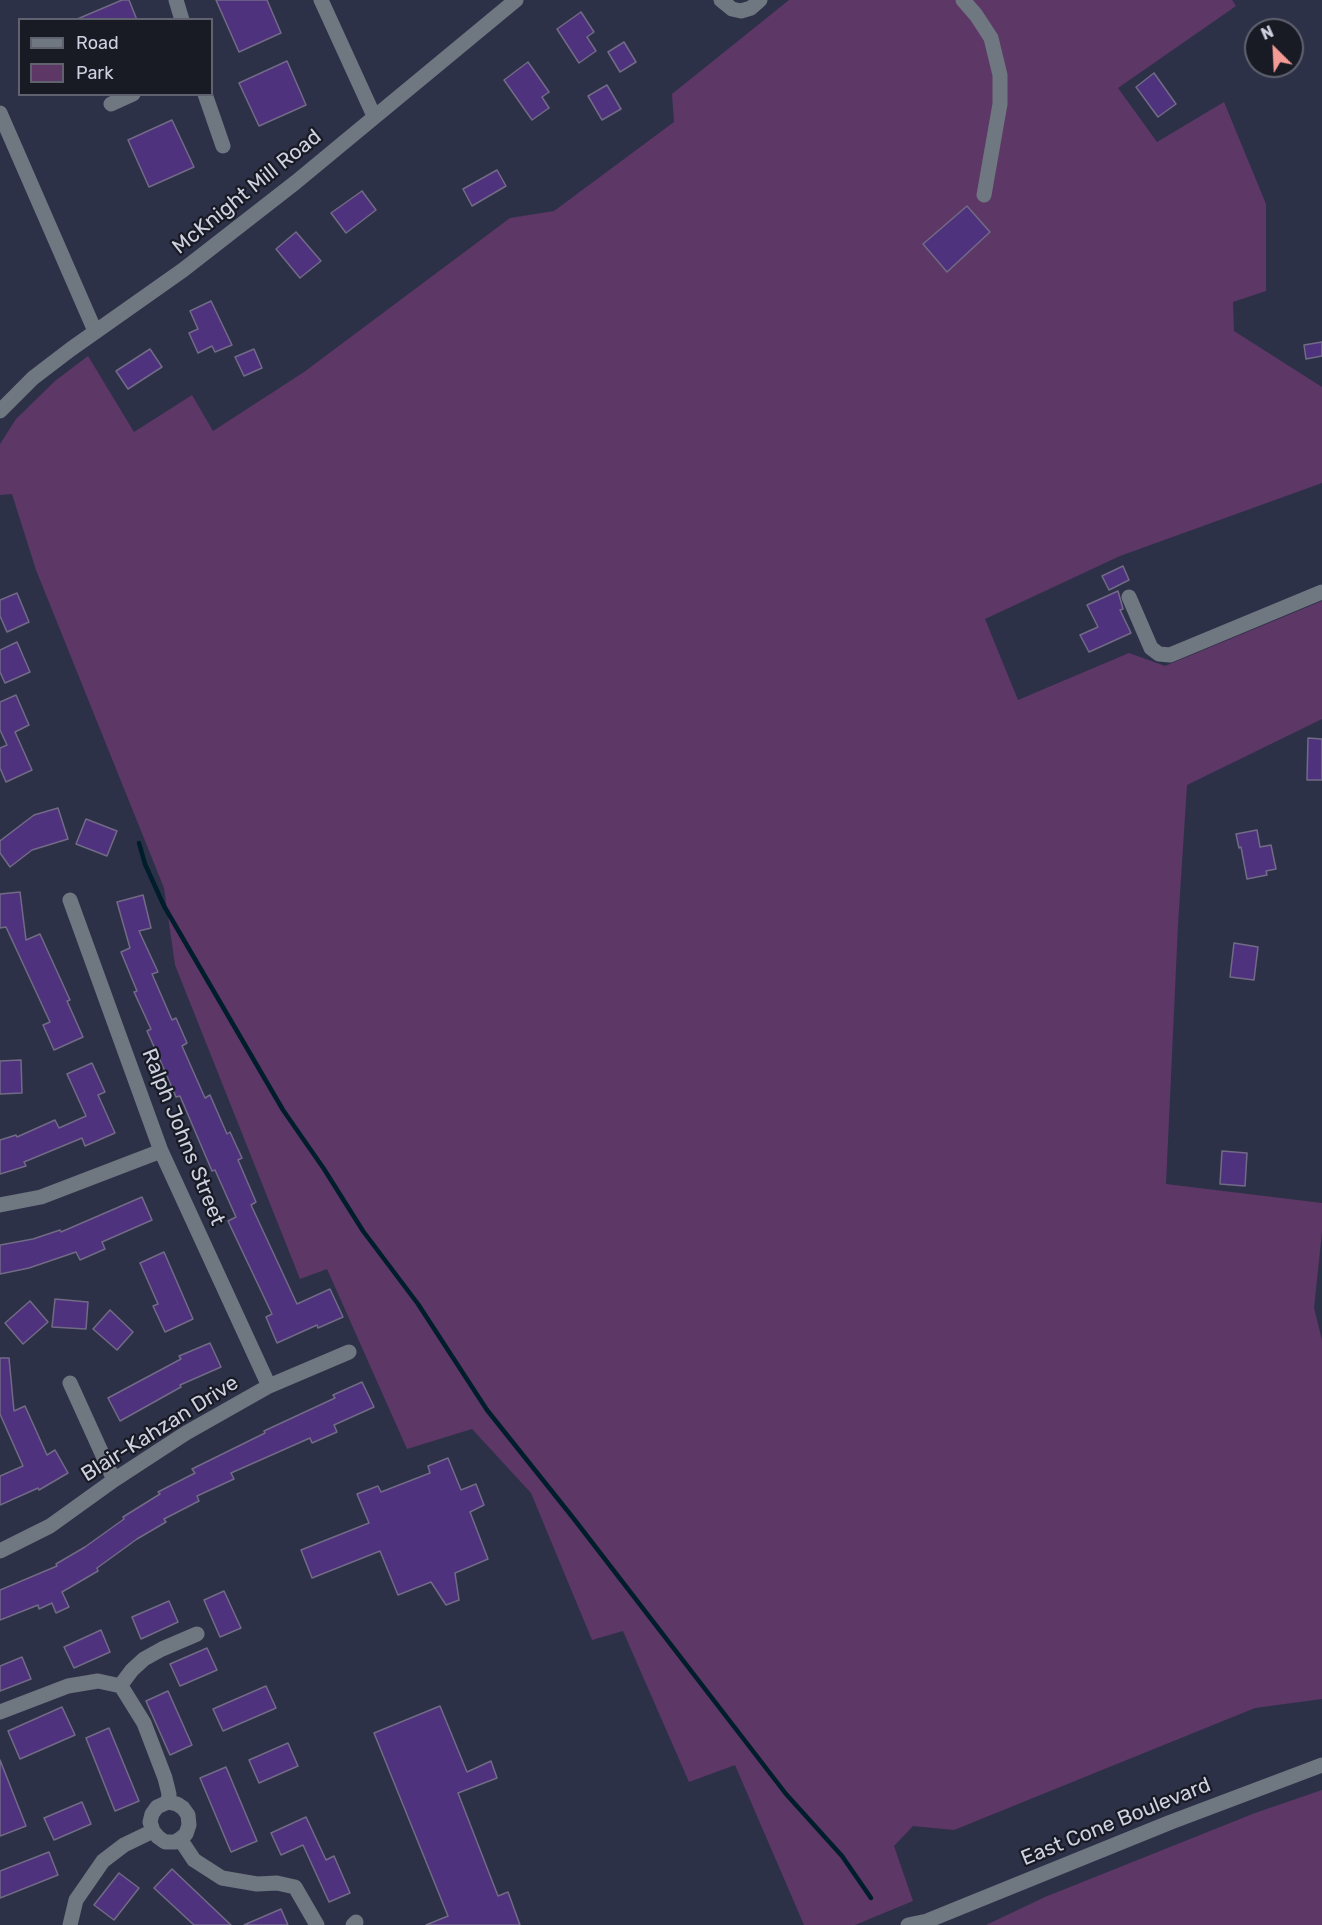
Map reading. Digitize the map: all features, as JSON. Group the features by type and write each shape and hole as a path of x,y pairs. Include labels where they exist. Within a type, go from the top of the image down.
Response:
{"street":[{"path":"176,0 181,18"},
{"path":"321,0 374,116"},
{"name":"McKnight Mill Road","path":"0,411 33,378 95,331 183,270 296,183 516,0"},
{"path":"721,0 732,9 741,11 751,8 760,0"},
{"path":"963,0 991,38 1000,75 1000,104 984,195"},
{"path":"111,104 129,96"},
{"path":"206,96 223,146"},
{"path":"0,113 95,331"},
{"path":"1129,597 1151,648 1159,654 1170,655 1322,592"},
{"name":"Ralph Johns Street","path":"69,900 161,1150 269,1386"},
{"path":"0,1205 41,1197 161,1150"},
{"name":"Blair-Kahzan Drive","path":"0,1551 50,1526 114,1480 186,1433 269,1386 348,1352"},
{"path":"70,1383 114,1480"},
{"path":"120,1686 144,1659 197,1634"},
{"path":"0,1712 68,1686 98,1681 120,1686 144,1723 165,1778 169,1794 168,1802"},
{"name":"East Cone Boulevard","path":"908,1925 924,1923 1171,1822 1322,1765"},
{"path":"168,1802 177,1804 188,1815 189,1825 186,1834 175,1842 165,1842 153,1831 150,1822 157,1807 168,1802"},
{"path":"70,1925 76,1900 102,1862 124,1845 153,1831"},
{"path":"180,1839 194,1860 222,1878 295,1887 317,1925"}],"green space":[{"path":"789,0 1232,0 1236,6 1118,88 1157,142 1224,102 1266,204 1266,291 1233,302 1234,331 1322,387 1322,483 1120,556 985,619 1018,700 1129,653 1165,666 1322,601 1322,719 1187,785 1166,1184 1322,1203 1322,1232 1314,1308 1322,1340 1322,1699 1255,1708 954,1830 913,1826 894,1846 913,1901 855,1925 804,1925 735,1765 689,1782 623,1631 592,1640 531,1493 472,1429 407,1449 327,1269 300,1279 175,965 164,888 36,570 12,494 0,495 0,444 16,419 55,381 88,356 134,432 192,395 213,431 304,372 510,218 554,211 674,122 672,94"},
{"path":"1322,1790 1322,1925 986,1925 1045,1897 1255,1813"}],"building":[{"path":"122,0 129,0 136,18 80,18"},
{"path":"216,0 267,0 281,33 239,52"},
{"path":"581,12 594,32 587,37 596,51 579,63 557,29"},
{"path":"624,42 636,62 620,72 608,52"},
{"path":"287,61 306,105 259,126 239,83"},
{"path":"528,62 549,92 542,97 549,108 532,120 504,80"},
{"path":"1154,73 1176,104 1158,117 1136,87"},
{"path":"607,85 621,109 602,120 588,96"},
{"path":"172,120 194,167 149,187 128,140"},
{"path":"497,170 506,186 472,206 463,189"},
{"path":"362,191 376,210 346,233 331,213"},
{"path":"967,206 990,232 947,272 923,244"},
{"path":"296,232 321,261 300,278 276,249"},
{"path":"211,301 232,345 215,352 212,346 198,353 189,333 198,329 190,311"},
{"path":"1322,342 1322,356 1306,359 1304,345"},
{"path":"150,349 162,367 128,389 116,371"},
{"path":"254,349 262,368 244,376 235,357"},
{"path":"1123,566 1129,580 1109,590 1102,576"},
{"path":"1118,591 1123,609 1120,610 1131,633 1089,652 1080,635 1098,627 1087,605"},
{"path":"17,593 29,622 7,632 0,616 0,600"},
{"path":"17,642 30,672 5,683 0,672 0,650"},
{"path":"16,695 29,725 15,732 32,770 6,782 0,768 0,748 7,745 0,730 0,702"},
{"path":"1308,738 1322,739 1322,780 1307,780"},
{"path":"58,808 68,839 32,850 10,867 0,853 0,841 34,815"},
{"path":"86,819 117,831 107,856 76,844"},
{"path":"1257,830 1260,847 1271,845 1276,869 1266,871 1267,875 1247,879 1236,834"},
{"path":"20,892 26,940 40,934 70,1000 67,1001 83,1037 54,1050 43,1025 50,1022 6,927 0,928 0,894"},
{"path":"143,895 151,928 139,931 158,972 152,974 172,1020 176,1018 187,1043 182,1046 205,1098 210,1095 227,1134 230,1132 242,1158 238,1160 256,1202 251,1205 297,1304 330,1289 343,1317 318,1328 317,1325 277,1343 266,1317 272,1314 228,1221 236,1217 215,1170 212,1171 180,1096 176,1097 147,1031 151,1029 134,992 137,991 121,952 130,948 117,902"},
{"path":"1234,943 1258,947 1254,980 1230,977"},
{"path":"21,1060 22,1093 0,1094 0,1061"},
{"path":"92,1063 105,1092 98,1095 115,1133 85,1146 82,1138 24,1162 26,1166 0,1174 0,1140 16,1135 17,1137 55,1120 59,1128 86,1116 67,1074"},
{"path":"1222,1151 1247,1153 1245,1186 1220,1184"},
{"path":"142,1197 152,1220 102,1242 105,1249 80,1260 76,1252 29,1268 0,1274 0,1245 33,1239 60,1230 61,1232"},
{"path":"164,1252 193,1319 165,1332 153,1306 158,1304 140,1263"},
{"path":"55,1299 88,1302 86,1329 52,1327"},
{"path":"30,1301 48,1322 23,1344 5,1323"},
{"path":"110,1310 133,1332 117,1350 93,1329"},
{"path":"210,1343 221,1367 180,1385 181,1387 120,1421 108,1398 181,1359 179,1356"},
{"path":"0,1358 9,1358 14,1411 25,1406 47,1455 55,1450 68,1473 39,1490 38,1488 0,1505 0,1476 23,1466 0,1414"},
{"path":"362,1382 374,1407 334,1425 337,1432 312,1443 310,1438 231,1473 234,1479 197,1496 199,1501 164,1519 166,1522 137,1539 97,1568 98,1571 62,1592 69,1607 56,1613 52,1603 39,1609 38,1605 0,1620 0,1590 57,1566 56,1564 85,1547 124,1519 123,1517 160,1494 158,1492 195,1473 192,1469 265,1433 264,1431 335,1398 333,1395"},
{"path":"448,1458 461,1490 476,1484 484,1505 470,1512 488,1559 455,1573 459,1600 446,1605 431,1582 398,1595 380,1551 312,1578 301,1550 369,1523 357,1494 378,1486 381,1492 430,1473 428,1466"},
{"path":"224,1591 241,1628 220,1637 204,1600"},
{"path":"169,1601 178,1622 141,1639 132,1617"},
{"path":"101,1630 110,1652 74,1668 64,1647"},
{"path":"207,1648 217,1670 180,1686 170,1664"},
{"path":"22,1657 31,1679 0,1691 0,1666"},
{"path":"266,1686 276,1708 223,1731 213,1709"},
{"path":"168,1691 192,1745 170,1755 146,1701"},
{"path":"440,1706 467,1772 491,1761 497,1778 458,1793 498,1896 508,1892 520,1925 426,1925 448,1916 374,1733"},
{"path":"62,1707 75,1735 20,1759 8,1731"},
{"path":"109,1728 139,1801 115,1811 86,1738"},
{"path":"288,1743 298,1766 259,1783 249,1760"},
{"path":"0,1760 26,1826 0,1836"},
{"path":"226,1767 257,1841 231,1852 200,1778"},
{"path":"82,1802 91,1824 54,1840 44,1818"},
{"path":"306,1817 326,1860 334,1856 350,1893 329,1902 303,1845 281,1855 271,1833"},
{"path":"49,1852 58,1875 0,1898 0,1871"},
{"path":"172,1869 231,1925 194,1925 154,1888"},
{"path":"119,1873 139,1888 114,1920 94,1905"},
{"path":"281,1909 288,1925 244,1925"}],"waterway":[{"path":"139,843 145,864 164,906 283,1110 363,1231 418,1304 487,1410 786,1794 842,1856 871,1898"}]}
